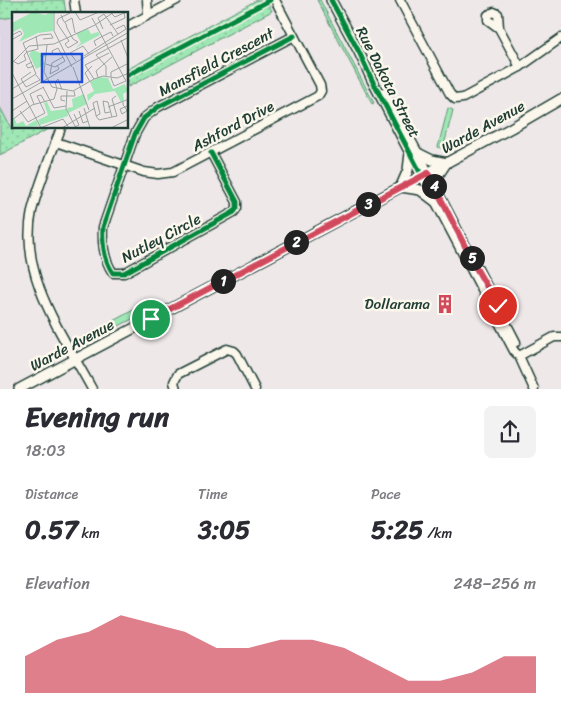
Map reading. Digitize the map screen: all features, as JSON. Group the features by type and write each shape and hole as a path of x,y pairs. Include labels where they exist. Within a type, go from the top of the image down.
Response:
{"main road":[{"name":"Rue Dakota Street","path":"331,0 363,59 392,105 425,174"},
{"name":"Warde Avenue","path":"19,389 511,128 561,99"},
{"path":"414,152 432,160 447,162 437,177 437,197 420,190 401,186 414,152"}],"street":[{"path":"147,0 148,15"},
{"path":"129,25 177,0"},
{"name":"Ashford Drive","path":"56,142 144,172 163,174 181,169 315,98 320,94 320,84 275,0"},
{"path":"400,0 453,98 458,100 520,67 561,38"},
{"path":"499,28 520,67"},
{"name":"Mansfield Crescent","path":"124,165 137,129 144,118 154,110 294,36"},
{"path":"61,129 32,211 30,245 35,277 40,292 92,389"},
{"name":"Nutley Circle","path":"124,165 103,228 102,241 106,260 111,270 116,274 124,272 234,212 237,208 237,202 211,153"},
{"path":"425,174 507,323 534,389"},
{"path":"519,356 554,337 561,337"},
{"path":"176,389 174,382 178,374 227,349 237,354 255,389"}],"shaded area":[{"path":"12,17 12,129 14,129 12,130 0,107 0,19"}],"green space":[{"path":"0,0 64,0 66,12 12,12 12,17 0,19"},
{"path":"257,0 266,0 272,11 129,86 129,68"},
{"path":"317,0 320,0 374,103 372,104"},
{"path":"0,107 12,130 48,129 0,155"},
{"path":"448,108 453,110 443,149 438,147"},
{"path":"150,301 153,308 79,347 76,341"}],"cycle path":[{"path":"129,74 270,0"},
{"path":"331,0 422,176"},
{"path":"211,153 237,202 237,208 234,212 124,273 113,273 104,251 103,227 135,134 144,118 158,107 294,36"}],"place":[{"name":"Dollarama","path":"445,304"}],"route":[{"path":"151,319 428,173 476,268 498,306"}]}
